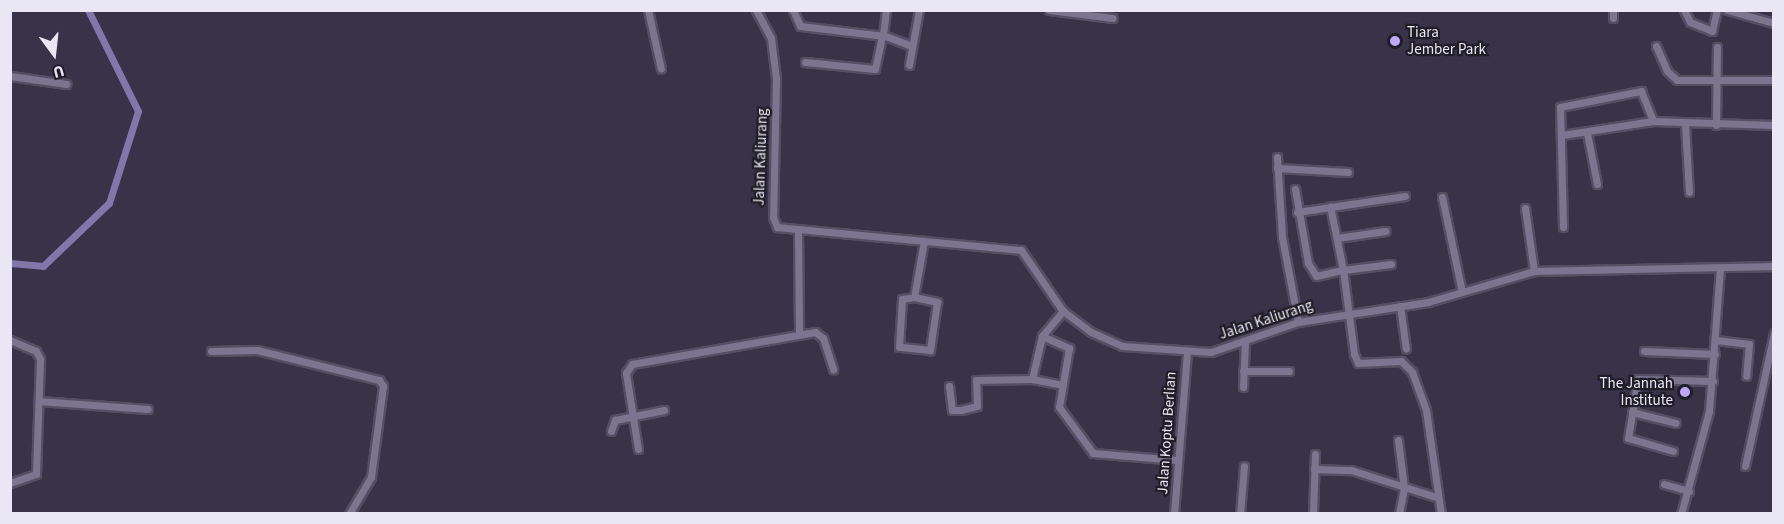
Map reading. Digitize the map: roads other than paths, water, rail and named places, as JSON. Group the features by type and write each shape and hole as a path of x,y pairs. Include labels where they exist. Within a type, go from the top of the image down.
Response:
{"street":[{"path":"648,10 661,69"},
{"name":"Jalan Kaliurang","path":"756,10 771,38 776,79 773,220 780,229 798,233 924,241 1023,251 1063,311 1091,332 1122,346 1187,354 1245,342 1298,322 1350,312 1400,306 1462,292 1534,271 1773,266"},
{"path":"793,10 800,26 883,36 912,46"},
{"path":"805,62 875,69 883,36 886,10"},
{"path":"909,65 919,10"},
{"path":"1049,10 1112,18"},
{"path":"1684,10 1690,22 1712,31 1717,10"},
{"path":"1727,10 1746,13 1773,23"},
{"path":"1656,46 1673,78 1718,81 1773,80"},
{"path":"1716,125 1717,47"},
{"path":"10,76 66,84"},
{"path":"1563,227 1562,106 1639,91 1645,94 1653,121"},
{"path":"1562,135 1587,133 1653,121 1685,125 1773,125"},
{"path":"1685,125 1689,192"},
{"path":"1587,133 1597,184"},
{"path":"1276,157 1282,237 1298,322"},
{"path":"1276,168 1348,172"},
{"path":"1295,189 1297,212 1313,275 1391,264"},
{"path":"1297,212 1405,196"},
{"path":"1442,197 1462,292"},
{"path":"1330,206 1357,362 1401,361 1415,378 1426,410 1436,498 1441,513"},
{"path":"1525,208 1534,271"},
{"path":"1337,238 1385,231"},
{"path":"798,233 799,333"},
{"path":"914,297 924,241"},
{"path":"1681,513 1703,447 1713,381 1720,268"},
{"path":"914,297 937,302 930,350 899,347 902,299 914,297"},
{"path":"1400,306 1406,350"},
{"path":"1032,378 1042,336 1063,311"},
{"path":"638,448 626,373 630,365 799,333 821,335 834,369"},
{"path":"1745,466 1773,333"},
{"path":"1042,336 1069,348 1060,412 1093,453 1177,460"},
{"path":"10,340 39,353 36,474 10,483"},
{"path":"1716,340 1748,344 1746,376"},
{"path":"1243,387 1245,342"},
{"path":"211,351 257,350 380,380 383,386 371,477 349,513"},
{"path":"1644,351 1715,354"},
{"name":"Jalan Koptu Berlian","path":"1174,513 1187,354"},
{"path":"1243,370 1289,371"},
{"path":"1673,451 1629,439 1632,412 1641,377 1713,381"},
{"path":"949,386 952,410 961,410 977,406 976,380 1032,378 1062,385"},
{"path":"39,401 148,409"},
{"path":"611,430 612,421 664,410"},
{"path":"1632,412 1676,423"},
{"path":"1398,440 1404,488 1399,513"},
{"path":"1313,513 1315,454"},
{"path":"1240,513 1244,466"},
{"path":"1314,469 1351,470 1436,498"},
{"path":"1664,484 1689,491"}],"waterway":[{"path":"10,263 43,266 109,203 138,111 88,10"}],"place":[{"name":"Tiara Jember Park","path":"1395,41"},
{"name":"The Jannah Institute","path":"1685,392"}]}
